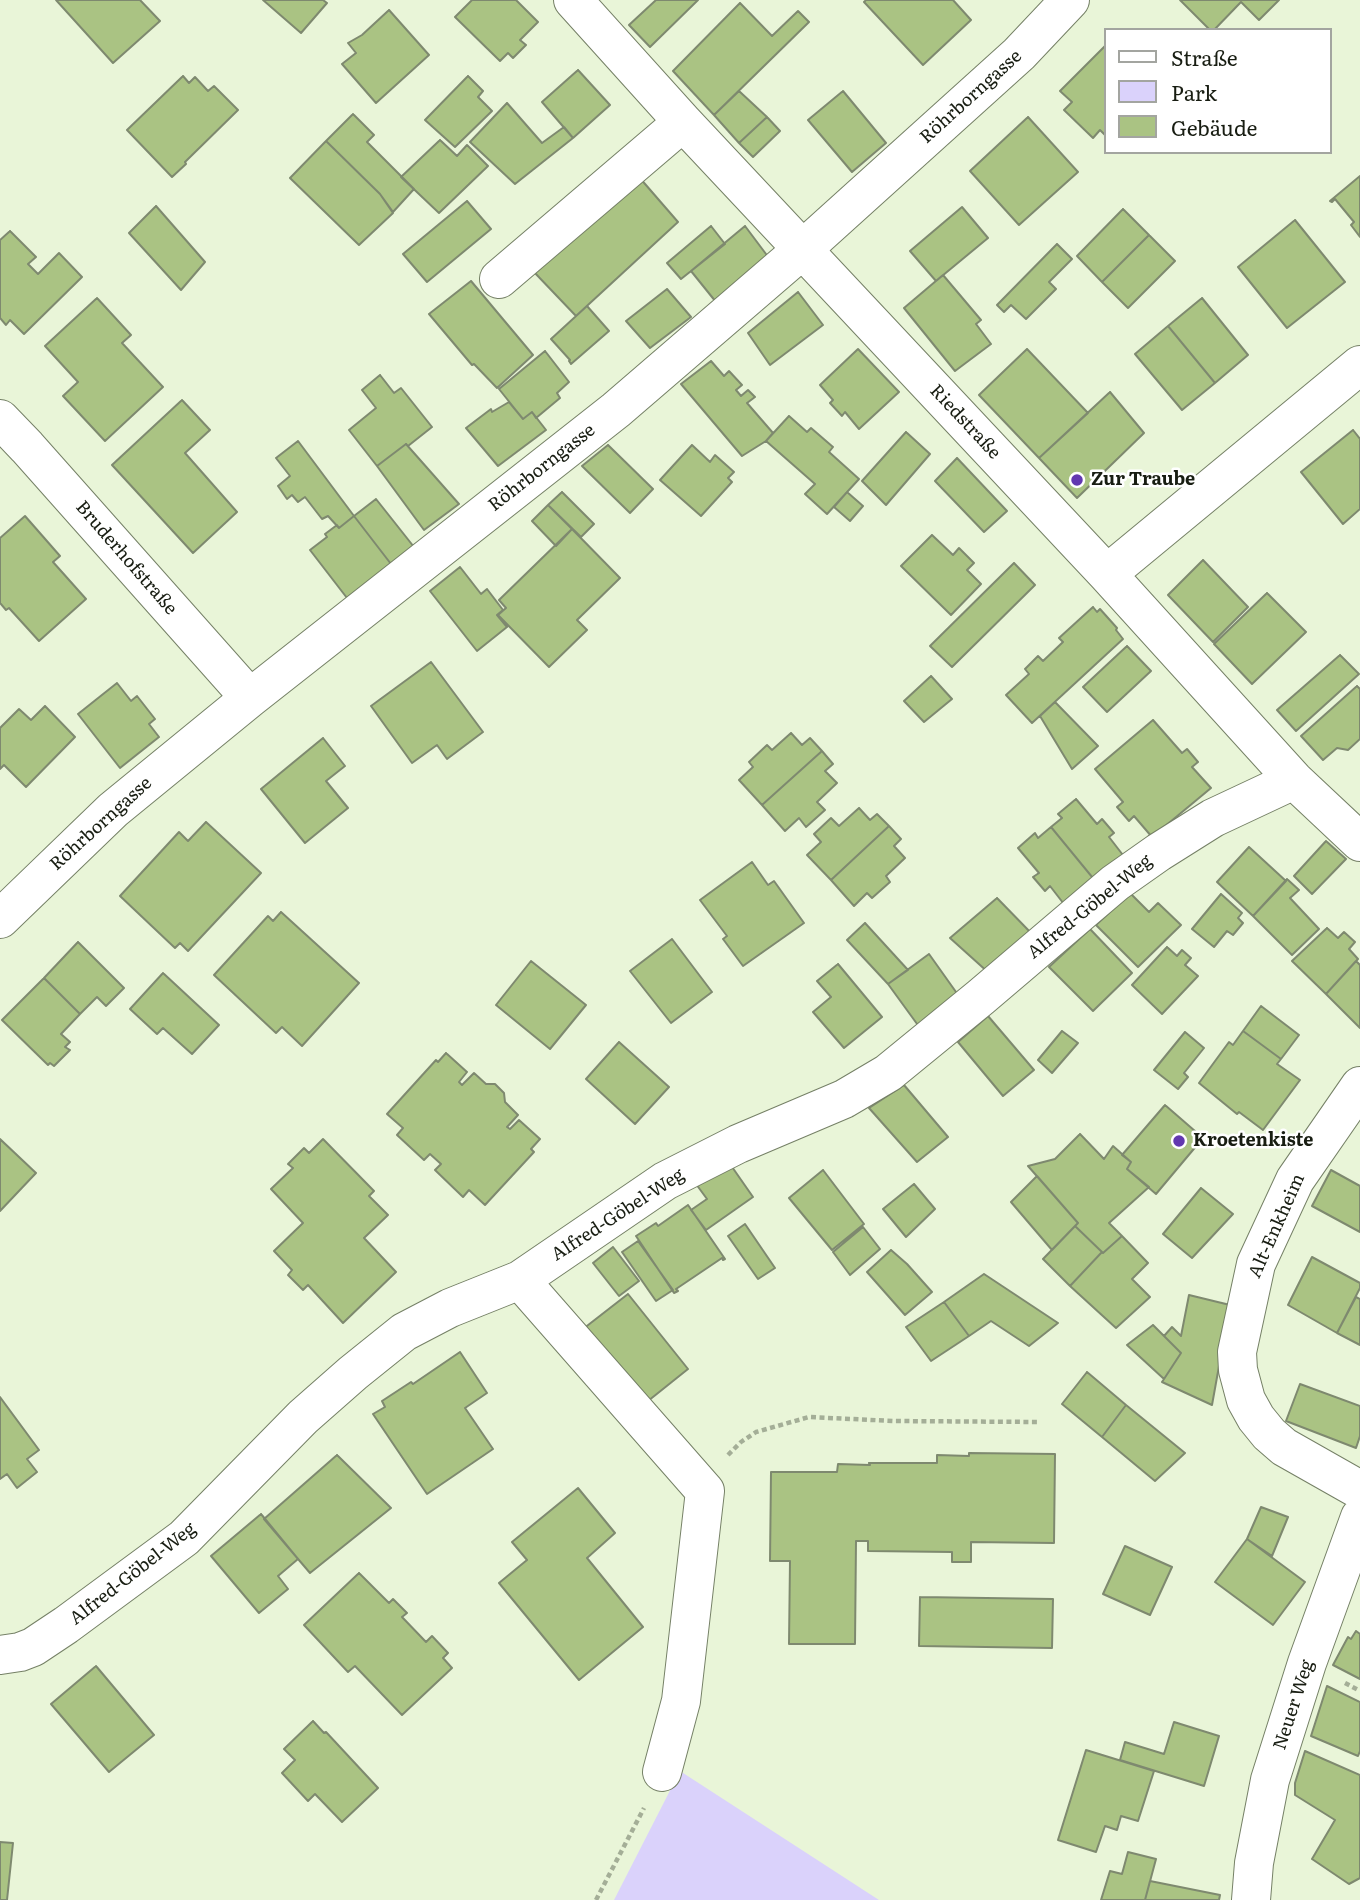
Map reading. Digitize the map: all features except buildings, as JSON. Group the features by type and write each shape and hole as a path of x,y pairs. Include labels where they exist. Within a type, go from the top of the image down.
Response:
{"street":[{"name":"Riedstraße","path":"573,0 683,122 1107,574 1294,780 1360,842"},
{"name":"Röhrborngasse","path":"0,919 113,810 250,698 616,410 803,249 1019,54 1070,0"},
{"path":"499,279 683,122"},
{"path":"1107,574 1360,365"},
{"name":"Bruderhofstraße","path":"0,419 250,698"},
{"name":"Alfred-Göbel-Weg","path":"0,1655 33,1647 184,1538 303,1417 404,1332 450,1308 520,1280 665,1181 738,1144 844,1099 888,1073 1115,883 1213,818 1294,780"},
{"name":"Alt-Enkheim","path":"1360,1086 1295,1180 1256,1264 1237,1352 1238,1370 1246,1400 1269,1434 1284,1447 1360,1489"},
{"path":"520,1280 705,1491 681,1701 662,1772"},
{"name":"Neuer Weg","path":"1251,1900 1270,1780 1307,1663 1360,1517"}],"path":[{"path":"705,1491 718,1464 741,1442 756,1432 809,1417 894,1421 1038,1422"},
{"path":"596,1900 662,1772"}],"green space":[{"path":"680,1771 879,1900 614,1900"}],"place":[{"name":"Zur Traube","path":"1077,480"},
{"name":"Kroetenkiste","path":"1179,1141"}]}
